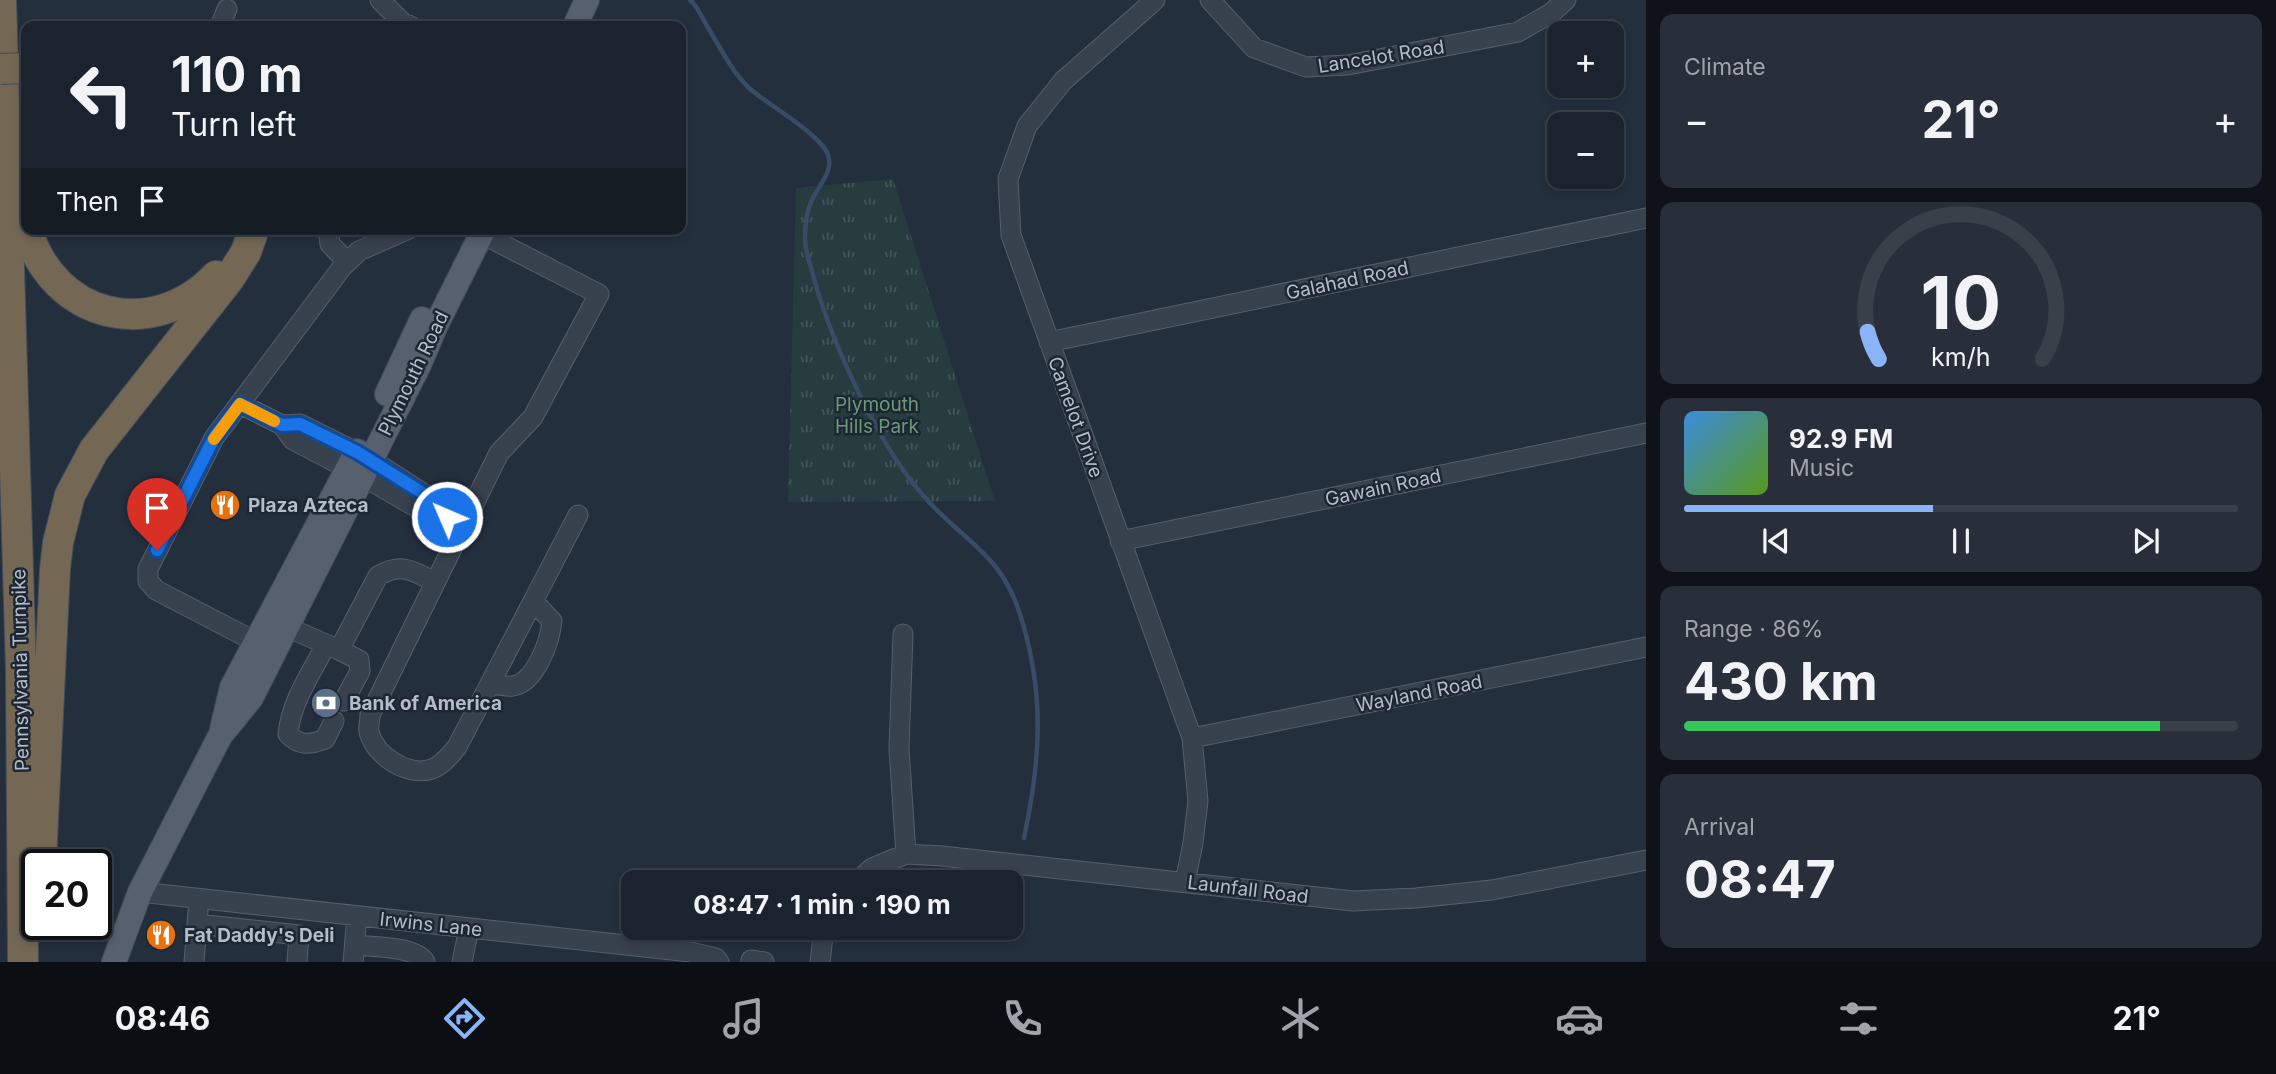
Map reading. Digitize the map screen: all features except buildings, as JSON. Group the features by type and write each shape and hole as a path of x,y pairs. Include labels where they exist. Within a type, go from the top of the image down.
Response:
{"highway":[{"path":"1,13 19,139 21,175"},
{"name":"Pennsylvania Turnpike","path":"1,13 21,669 23,962"},
{"path":"0,69 21,68"},
{"path":"0,86 21,85"},
{"path":"28,235 38,258 55,281 78,299 102,310 139,314 178,305 204,288 225,264 238,235"},
{"path":"42,849 55,569 58,543 70,495 80,472 106,432 229,279 246,252 252,235"},
{"path":"37,962 38,940"}],"main road":[{"path":"577,21 587,0"},
{"name":"Plymouth Road","path":"220,736 232,687 359,464 419,365 477,235"},
{"name":"Plymouth Road","path":"114,962 140,892 220,736 251,698 287,627 359,464"}],"street":[{"path":"380,0 401,21"},
{"name":"Camelot Drive","path":"1155,0 1063,81 1027,126 1008,179 1011,235 1192,738 1198,801 1194,843 1185,882"},
{"name":"Lancelot Road","path":"1210,0 1254,48 1306,68 1348,65 1518,32 1551,13 1566,0"},
{"name":"Galahad Road","path":"1049,342 1646,218"},
{"path":"329,235 330,244 347,262"},
{"path":"256,642 156,590 148,581 148,569 208,449 240,404 347,262 359,251 395,235"},
{"path":"487,235 600,294 533,417 499,453 455,522 435,582 370,715 369,732 383,754 413,771 432,769 447,760 457,747 578,515"},
{"path":"240,404 282,425 293,440 359,464 430,515 455,522"},
{"name":"Gawain Road","path":"1120,541 1646,433"},
{"path":"334,721 325,739 312,744 296,742 288,734 294,705 340,651 378,576 390,569 407,568 435,582"},
{"path":"490,684 514,686 531,676 551,637 552,621 533,601"},
{"path":"287,627 359,660 360,671 344,701"},
{"path":"903,634 899,749 906,854"},
{"name":"Wayland Road","path":"1192,738 1646,647"},
{"name":"Launfall Road","path":"870,870 906,854 942,856 1353,901 1492,890 1646,860"},
{"name":"Irwins Lane","path":"140,892 469,928 658,955 690,951 716,958 719,962"},
{"path":"194,962 199,899"},
{"path":"354,953 357,916"},
{"path":"197,924 299,935 297,962"},
{"path":"462,962 469,928"},
{"path":"820,962 823,940"},
{"path":"354,953 413,952 425,962"},
{"path":"354,953 406,958 413,962"},
{"path":"751,962 764,962"}],"green space":[{"name":"Plymouth Hills Park","path":"893,179 995,501 788,502 796,188"}],"waterway":[{"path":"690,0 726,58 748,87 792,119 824,147 829,168 808,211 805,244 818,293 837,346 876,427 904,471 929,502 993,564 1012,594 1020,614 1034,671 1038,726 1034,780 1024,838"}],"slow traffic":[{"path":"214,439 240,404 274,421"}],"place":[{"name":"Plaza Azteca","path":"225,505"},
{"name":"Bank of America","path":"326,703"},
{"name":"Fat Daddy's Deli","path":"161,935"}],"route":[{"path":"157,550 214,438 240,404 282,425 300,424 357,452 437,502 447,517"}]}
